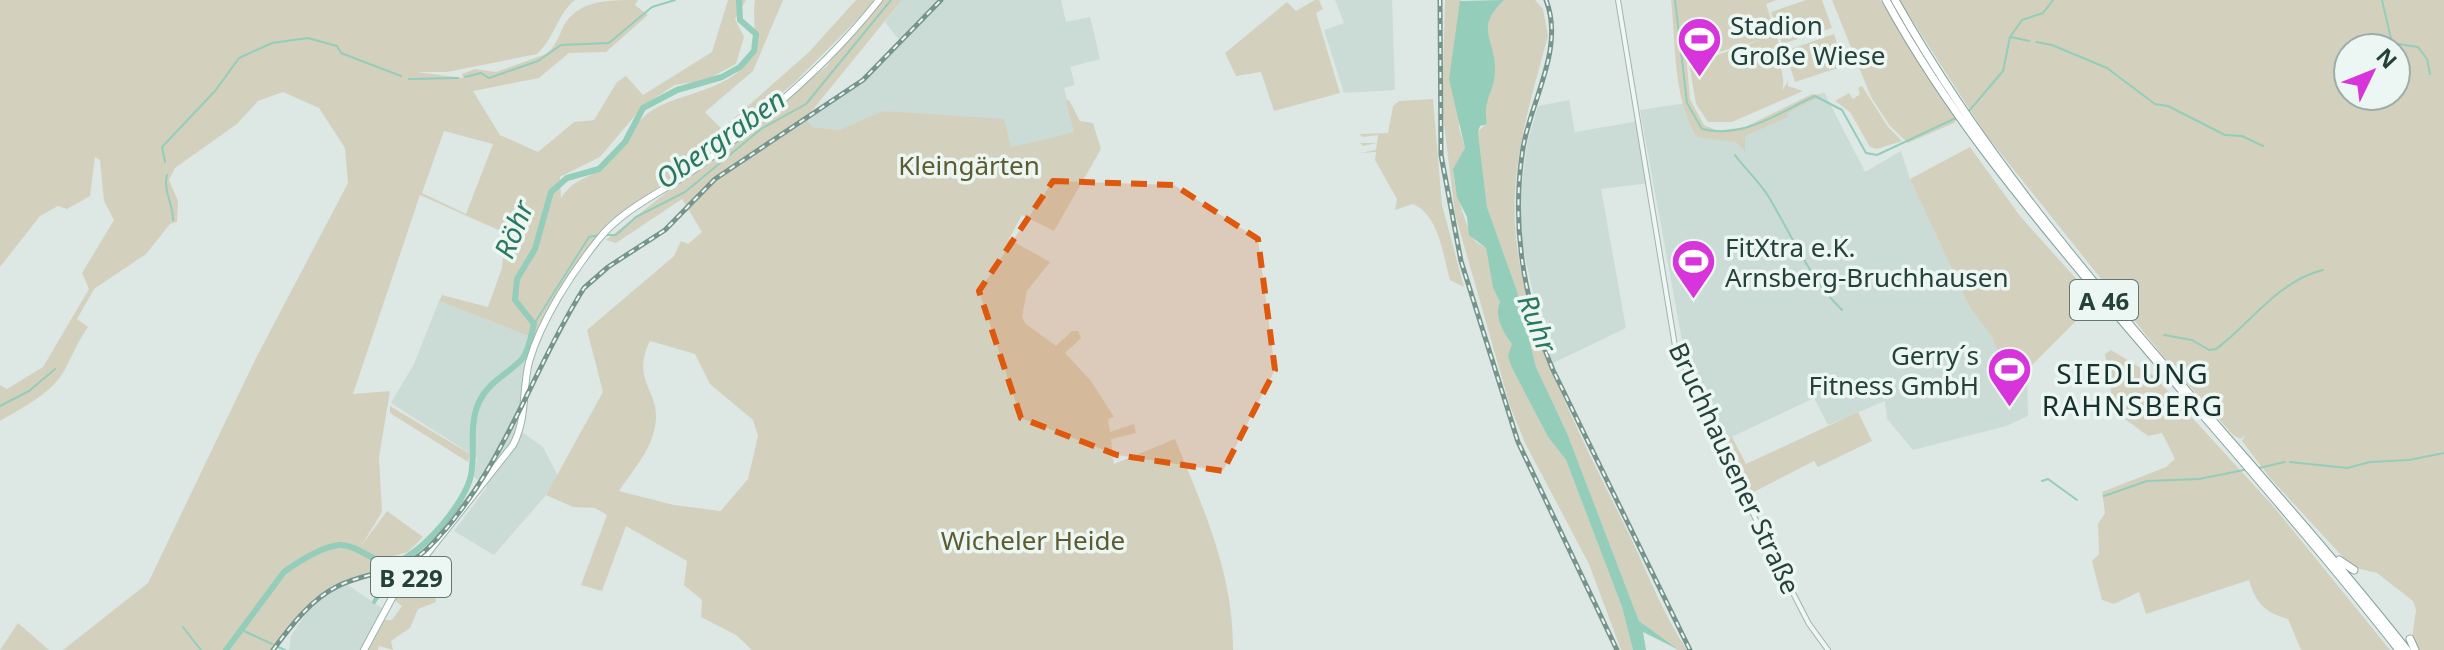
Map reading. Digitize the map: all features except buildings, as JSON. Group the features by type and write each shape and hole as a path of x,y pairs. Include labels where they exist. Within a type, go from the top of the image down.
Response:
{"highway":[{"name":"A 46","path":"1886,0 1988,151 2230,443 2316,537 2407,650"},
{"name":"A 46","path":"1895,0 1931,67"},
{"name":"A 46","path":"2266,484 2399,650"},
{"path":"2316,537 2339,561 2354,570"},
{"path":"2410,639 2415,650"}],"main road":[{"name":"B 229","path":"364,650 392,598 515,442 522,425 529,364 536,343 597,241 607,229 693,170 771,109 842,44 879,0"}],"street":[{"name":"Bruchhausener Straße","path":"1618,0 1679,359 1785,579 1814,632 1828,650"}],"highlighted area":[{"path":"1053,181 1174,185 1258,239 1275,370 1223,471 1117,455 1021,418 979,291"}],"shaded area":[{"path":"902,0 1061,0 1066,22 1090,17 1100,59 1070,67 1075,85 1064,88 1075,132 1011,147 917,115 882,111 839,130 813,127 806,117 860,80 900,41 885,22"},
{"path":"1335,0 1392,0 1395,90 1344,93 1324,30 1344,23"},
{"path":"1504,0 1490,18 1488,26 1495,69 1486,108 1487,124 1480,126 1478,132 1487,207 1517,291 1536,367 1567,433 1639,621 1679,650 1643,632 1646,650 1633,650 1622,607 1566,460 1548,437 1512,368 1508,356 1512,344 1499,318 1500,302 1493,288 1486,248 1469,235 1467,217 1457,197 1453,169 1465,148 1449,79 1460,1"},
{"path":"1824,92 1865,172 1901,151 1910,179 1969,306 1992,337 2008,376 2027,371 2028,416 2006,426 1913,450 1887,419 1885,401 1828,425 1814,398 1725,440 1685,357 1640,110 1686,103 1694,123 1716,134 1734,134"},
{"path":"1569,100 1575,132 1640,121 1649,183 1601,189 1626,328 1553,363 1543,336 1521,239 1519,208 1527,144 1538,106"},
{"path":"439,301 536,339 519,430 543,447 558,476 546,495 494,555 454,531 487,487 474,477 477,458 391,403 414,364"},
{"path":"346,584 382,608 361,650 289,650 291,636 305,615 328,593"}],"green space":[{"path":"0,0 575,0 537,54 447,72 417,72 463,78 462,74 475,69 496,72 546,54 569,18 585,7 604,1 638,0 635,5 648,15 606,52 569,53 539,78 473,91 500,135 538,152 574,122 594,120 617,82 626,76 643,95 712,52 728,0 746,0 735,19 744,37 736,64 706,80 675,85 644,105 600,157 560,177 561,198 574,184 607,164 647,114 673,100 718,84 743,67 753,48 755,0 783,0 753,71 705,112 722,129 809,52 856,0 902,0 806,118 813,127 839,130 882,111 1004,119 1011,147 1074,132 1066,101 1069,100 1080,121 1093,123 1101,149 1054,231 1022,215 1009,239 1050,262 1027,291 1022,317 1026,324 1056,346 1072,331 1078,331 1081,338 1065,353 1091,381 1114,417 1108,419 1110,432 1134,424 1136,433 1111,439 1114,464 1175,439 1215,542 1228,595 1233,650 752,650 736,635 701,617 702,600 684,585 687,561 626,526 602,591 581,585 607,515 595,508 573,507 546,495 603,392 587,330 674,256 681,241 688,244 702,232 682,199 616,243 606,240 827,66 872,5 795,82 733,135 621,213 602,231 536,339 439,301 442,295 488,307 502,268 505,233 420,195 353,394 390,391 379,457 382,512 361,546 387,511 423,537 408,552 383,559 386,568 349,581 321,598 271,650 63,650 148,583 255,360 348,183 345,148 319,108 283,92 258,101 237,124 175,168 169,180 178,201 177,222 170,224 146,254 94,289 77,319 88,327 59,379 36,399 0,421 0,385 7,389 43,367 89,289 82,273 114,220 104,201 100,160 95,157 90,196 67,209 58,206 40,216 0,267","holes":["444,131 493,144 466,214 422,193","650,341 695,354 710,384 753,420 758,436 748,479 718,514 720,511 674,505 619,491 642,457 654,429 656,409 643,365"]},
{"path":"1319,0 1323,9 1316,13 1340,93 1274,111 1261,72 1236,76 1225,53 1287,2 1296,11"},
{"path":"1445,0 1461,0 1459,128 1465,148 1454,171 1461,208 1476,242 1486,248 1493,288 1500,302 1499,319 1512,344 1512,368 1548,437 1566,460 1622,607 1633,650 1621,650 1589,564 1525,443 1510,406 1455,214 1442,108"},
{"path":"1504,0 1535,0 1543,9 1548,36 1523,136 1516,186 1516,238 1532,314 1545,353 1578,429 1664,609 1687,650 1678,650 1639,621 1567,433 1536,367 1517,291 1487,207 1478,132 1487,122 1485,107 1491,90 1489,21 1493,10"},
{"path":"1671,0 1777,0 1766,4 1784,59 1772,47 1782,72 1782,91 1788,81 1788,86 1803,91 1732,122 1708,122 1696,104 1688,57 1703,53 1706,59 1763,39 1705,56 1703,51 1686,54 1690,99 1704,125 1718,131 1745,127 1812,94 1821,95 1819,100 1745,136 1745,151 1736,142 1697,137 1689,122 1680,89"},
{"path":"1806,0 1822,0 1832,28 1782,44 1771,12"},
{"path":"1832,0 1880,0 1957,119 1954,123 1908,143 1890,126 1871,97"},
{"path":"1899,0 2444,0 2444,650 2417,650 2412,638 2416,610 2413,601 2377,573 2352,567 2271,479 2242,441 2245,435 2241,439 2233,435 2162,355 1986,135"},
{"path":"1834,34 1844,66 1795,82 1785,51"},
{"path":"1862,86 1888,127 1902,141 1877,149 1870,147 1850,112 1835,101 1849,93 1853,99 1860,94 1858,88"},
{"path":"1433,99 1442,205 1464,287 1450,280 1439,237 1429,217 1413,204 1395,210 1397,199 1375,160 1376,152 1360,153 1376,150 1378,135 1363,137 1359,134 1388,133 1393,106 1399,101"},
{"path":"1970,147 2020,216 2096,301 2032,365 2007,375 1992,337 1969,306 1910,179"},
{"path":"2111,350 2154,376 2274,507 2390,650 2301,650 2288,619 2262,606 2249,580 2146,614 2139,592 2114,604 2102,600 2092,561 2099,554 2098,524 2105,513 2102,492 2166,467 2175,459 2162,433 2148,436 2114,411 2105,354"},
{"path":"390,406 470,454 468,462 390,413"},
{"path":"1858,412 1872,441 1818,467 1814,461 1750,494 1724,441 1732,437 1746,464"},
{"path":"434,585 436,602 418,609 410,628 391,641 393,650 379,646 378,650 368,650 383,620 392,620 402,606 394,600 408,588"},
{"path":"18,623 49,650 0,650"}],"waterway":[{"path":"465,77 481,73 489,78 538,61 561,45 609,43 652,7 675,0"},
{"name":"Röhr","path":"226,650 284,572 303,560 339,545 354,548 382,562 396,562 418,549 441,526 461,499 471,475 473,429 479,402 493,383 522,359 528,347 534,324 515,300 517,279 535,249 551,192 567,178 599,169 625,142 643,108 677,90 722,77 740,67 754,51 756,34 740,20 739,0"},
{"name":"Obergraben","path":"606,235 616,235 636,217 685,192 761,129 806,104 891,0"},
{"path":"1675,0 1687,103 1702,129 1732,130 1760,123 1815,96 1842,110 1866,153 1877,155 1956,118"},
{"path":"1969,111 2003,71 2010,37 2022,20 2043,13 2053,0"},
{"path":"2382,0 2392,43 2418,47 2427,59 2430,74"},
{"path":"2011,37 2029,41"},
{"path":"165,162 162,147 215,91 239,58 272,43 308,38 337,46 341,53 401,76"},
{"path":"2036,42 2052,45 2107,68 2155,104 2168,106 2225,135 2242,136 2263,146"},
{"path":"409,79 458,78"},
{"path":"1735,155 1766,193 1811,272 1842,310"},
{"path":"167,175 166,187 173,220"},
{"name":"Obergraben","path":"534,324 589,237 600,235"},
{"path":"2164,335 2192,340 2209,350 2216,349 2292,283 2323,270"},
{"path":"0,406 29,391 55,369"},
{"path":"2290,462 2347,468 2370,462 2409,460 2444,453"},
{"path":"2259,468 2285,462"},
{"path":"2104,496 2147,481 2199,479 2244,470"},
{"path":"2042,481 2048,479 2077,500"},
{"path":"393,579 409,564 413,553"},
{"path":"374,602 383,589"},
{"path":"183,627 201,650"},
{"path":"242,630 272,644"},
{"path":"278,647 285,650"}],"railway":[{"path":"273,650 319,598 349,581 418,557 453,521 495,457 584,288 608,267 665,230 715,179 863,80 941,0"},
{"path":"1440,0 1441,155 1461,261 1518,442 1617,650"},
{"path":"1546,0 1552,37 1545,74 1523,148 1518,205 1527,289 1553,370 1690,650"}],"place":[{"name":"Stadion Große Wiese","path":"1699,79"},
{"name":"FitXtra e.K. Arnsberg-Bruchhausen","path":"1694,301"},
{"name":"Gerry´s Fitness GmbH","path":"2010,409"}],"district":[{"name":"SIEDLUNG RAHNSBERG","path":"2133,389"}],"park label":[{"name":"Kleingärten","path":"969,165"},
{"name":"Wicheler Heide","path":"1033,540"}],"water label":[{"name":"Ruhr","path":"1538,323"}]}
